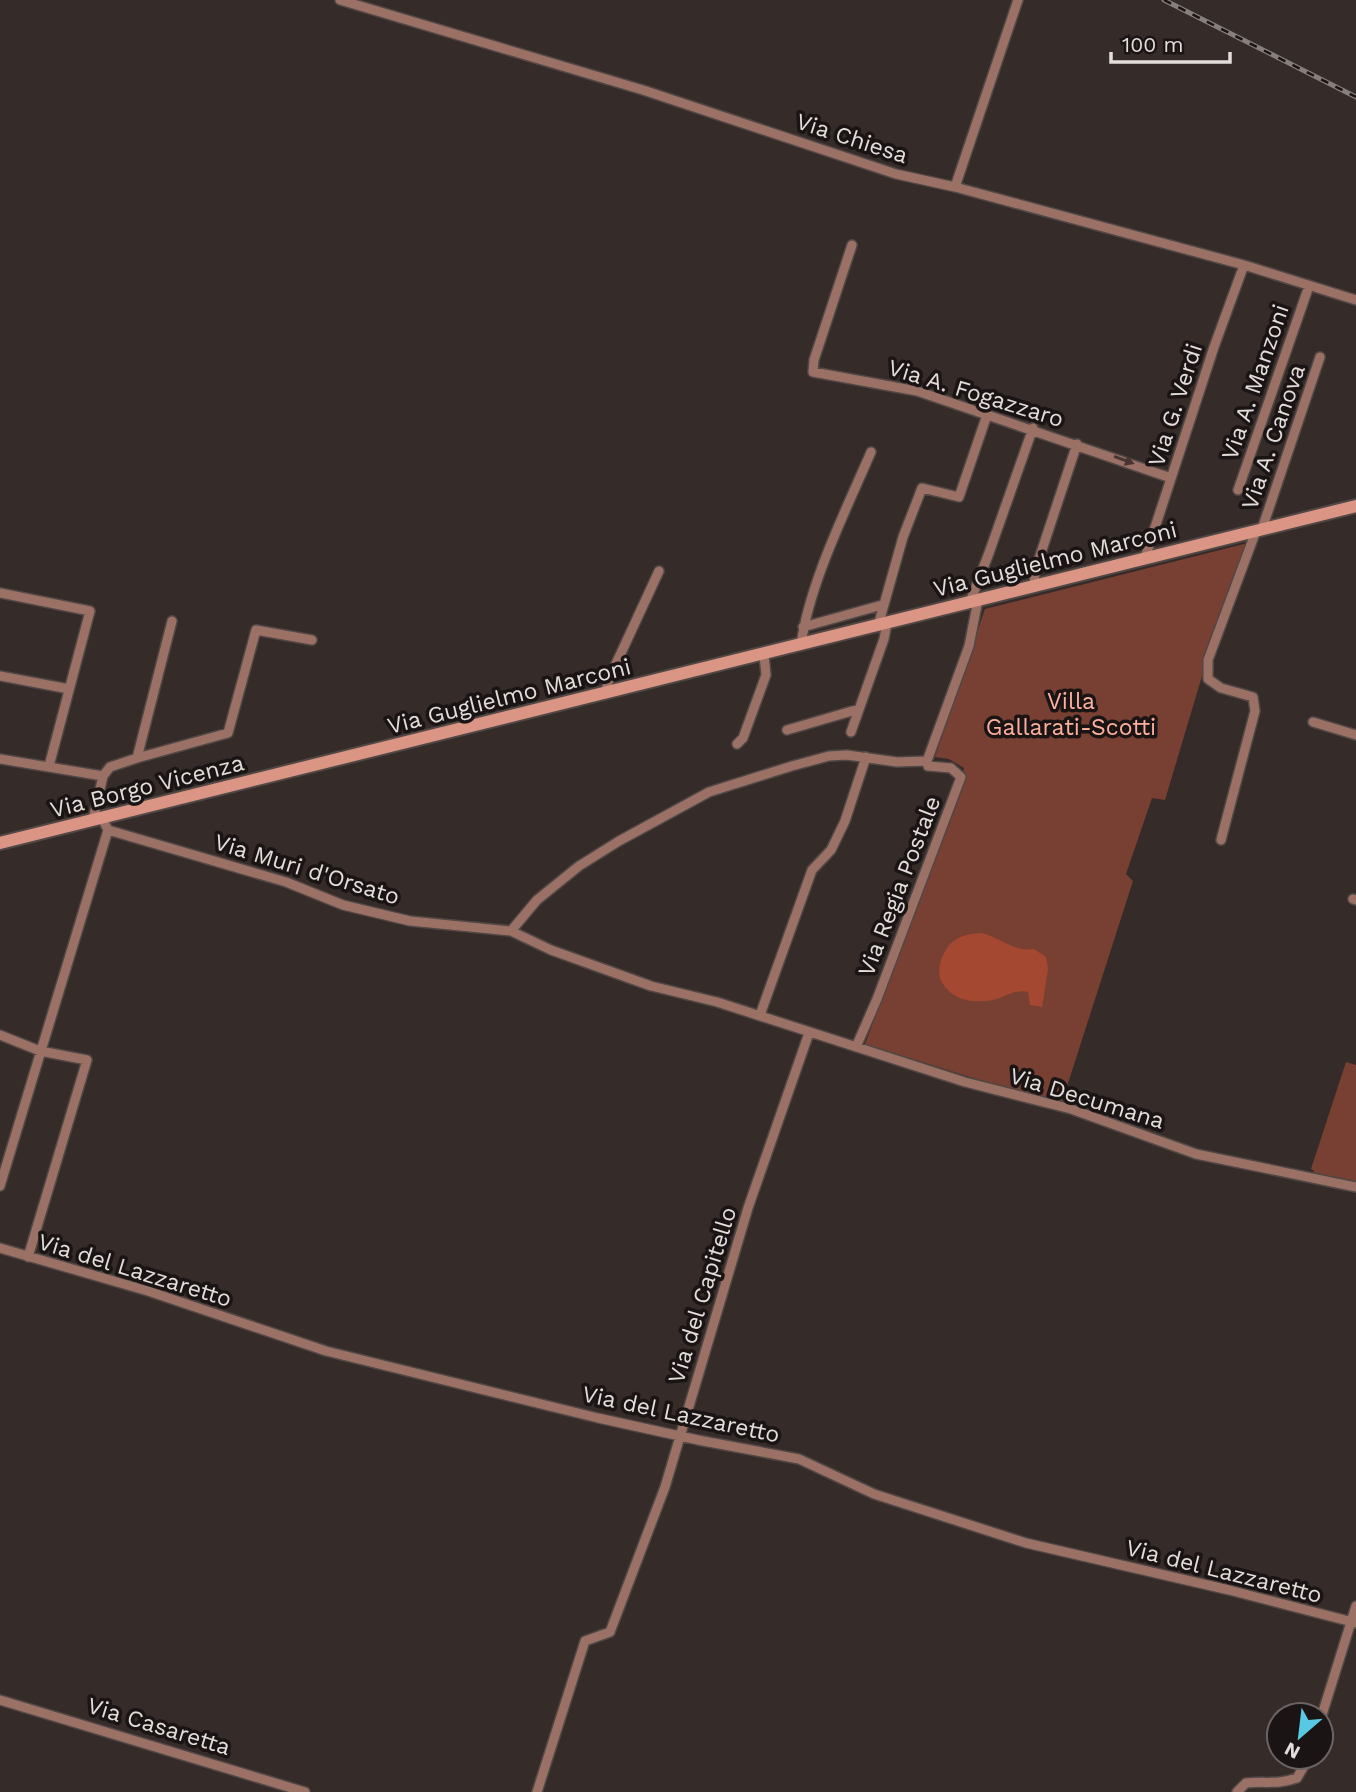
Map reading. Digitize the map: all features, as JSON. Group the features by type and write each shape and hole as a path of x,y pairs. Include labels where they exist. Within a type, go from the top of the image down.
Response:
{"street":[{"name":"Via Chiesa","path":"340,0 643,90 896,174 955,187 1244,265 1356,300"},
{"path":"955,187 1018,0"},
{"name":"Via A. Fogazzaro","path":"852,245 814,360 813,372 917,391 1171,478"},
{"name":"Via G. Verdi","path":"1145,558 1244,265"},
{"name":"Via A. Manzoni","path":"1238,490 1308,286"},
{"name":"Via A. Canova","path":"1221,840 1255,711 1253,697 1221,688 1208,679 1208,660 1259,530 1320,357"},
{"path":"851,732 884,639 882,605 922,488 959,497 987,415"},
{"name":"Via Regia Postale","path":"856,1047 877,999 961,777 951,768 928,766 927,761 969,646 974,601 1033,429"},
{"path":"1034,586 1035,571 1077,444"},
{"path":"801,645 803,627 819,578 871,452"},
{"name":"Via Guglielmo Marconi","path":"304,769 1356,506"},
{"path":"605,694 609,679 659,571"},
{"path":"0,593 90,611 49,766"},
{"path":"803,627 882,605"},
{"path":"138,758 172,621"},
{"path":"0,1186 5,1157 40,1051 101,823 103,776 110,767 228,733 256,630 312,640"},
{"path":"737,744 743,738 766,675 764,655"},
{"path":"0,676 69,690"},
{"path":"787,730 859,709"},
{"path":"1313,722 1356,735"},
{"name":"Via Regia Postale","path":"511,931 537,900 579,866 709,792 829,756 866,757 897,762 927,761"},
{"path":"760,1015 813,870 831,850 845,821 866,757"},
{"path":"0,759 103,776"},
{"name":"Via Borgo Vicenza","path":"0,843 101,823 304,769"},
{"name":"Via Muri d'Orsato","path":"101,823 286,882 343,905 410,921 511,931 551,950 651,986 760,1015"},
{"name":"Via Decumana","path":"760,1015 965,1082 1071,1110 1196,1154 1356,1187"},
{"name":"Via del Capitello","path":"537,1792 585,1641 610,1632 649,1531 681,1436 743,1226 809,1032"},
{"path":"0,1036 40,1051 86,1060 28,1257"},
{"name":"Via del Lazzaretto","path":"0,1248 148,1291 326,1351 681,1436 799,1459 874,1494 1026,1544 1229,1590 1354,1623"},
{"path":"1327,1701 1354,1623 1356,1606"},
{"name":"Via Casaretta","path":"0,1700 305,1792"},
{"path":"1237,1792 1246,1783 1261,1781 1280,1784 1297,1778 1301,1771"}],"green space":[{"name":"Villa Gallarati-Scotti","path":"1248,543 1205,666 1165,800 1152,798 1126,874 1133,881 1062,1102 973,1078 865,1044 961,786 964,768 949,759 935,757 985,609"},
{"path":"1346,1062 1356,1065 1356,1184 1313,1176 1314,1171 1311,1169"}],"shaded area":[{"path":"980,933 1020,949 1034,949 1046,957 1048,969 1042,1007 1030,1005 1028,992 1020,991 997,999 974,1001 960,998 948,990 940,976 945,952 957,939"}],"railway":[{"path":"1164,0 1356,97"}]}
